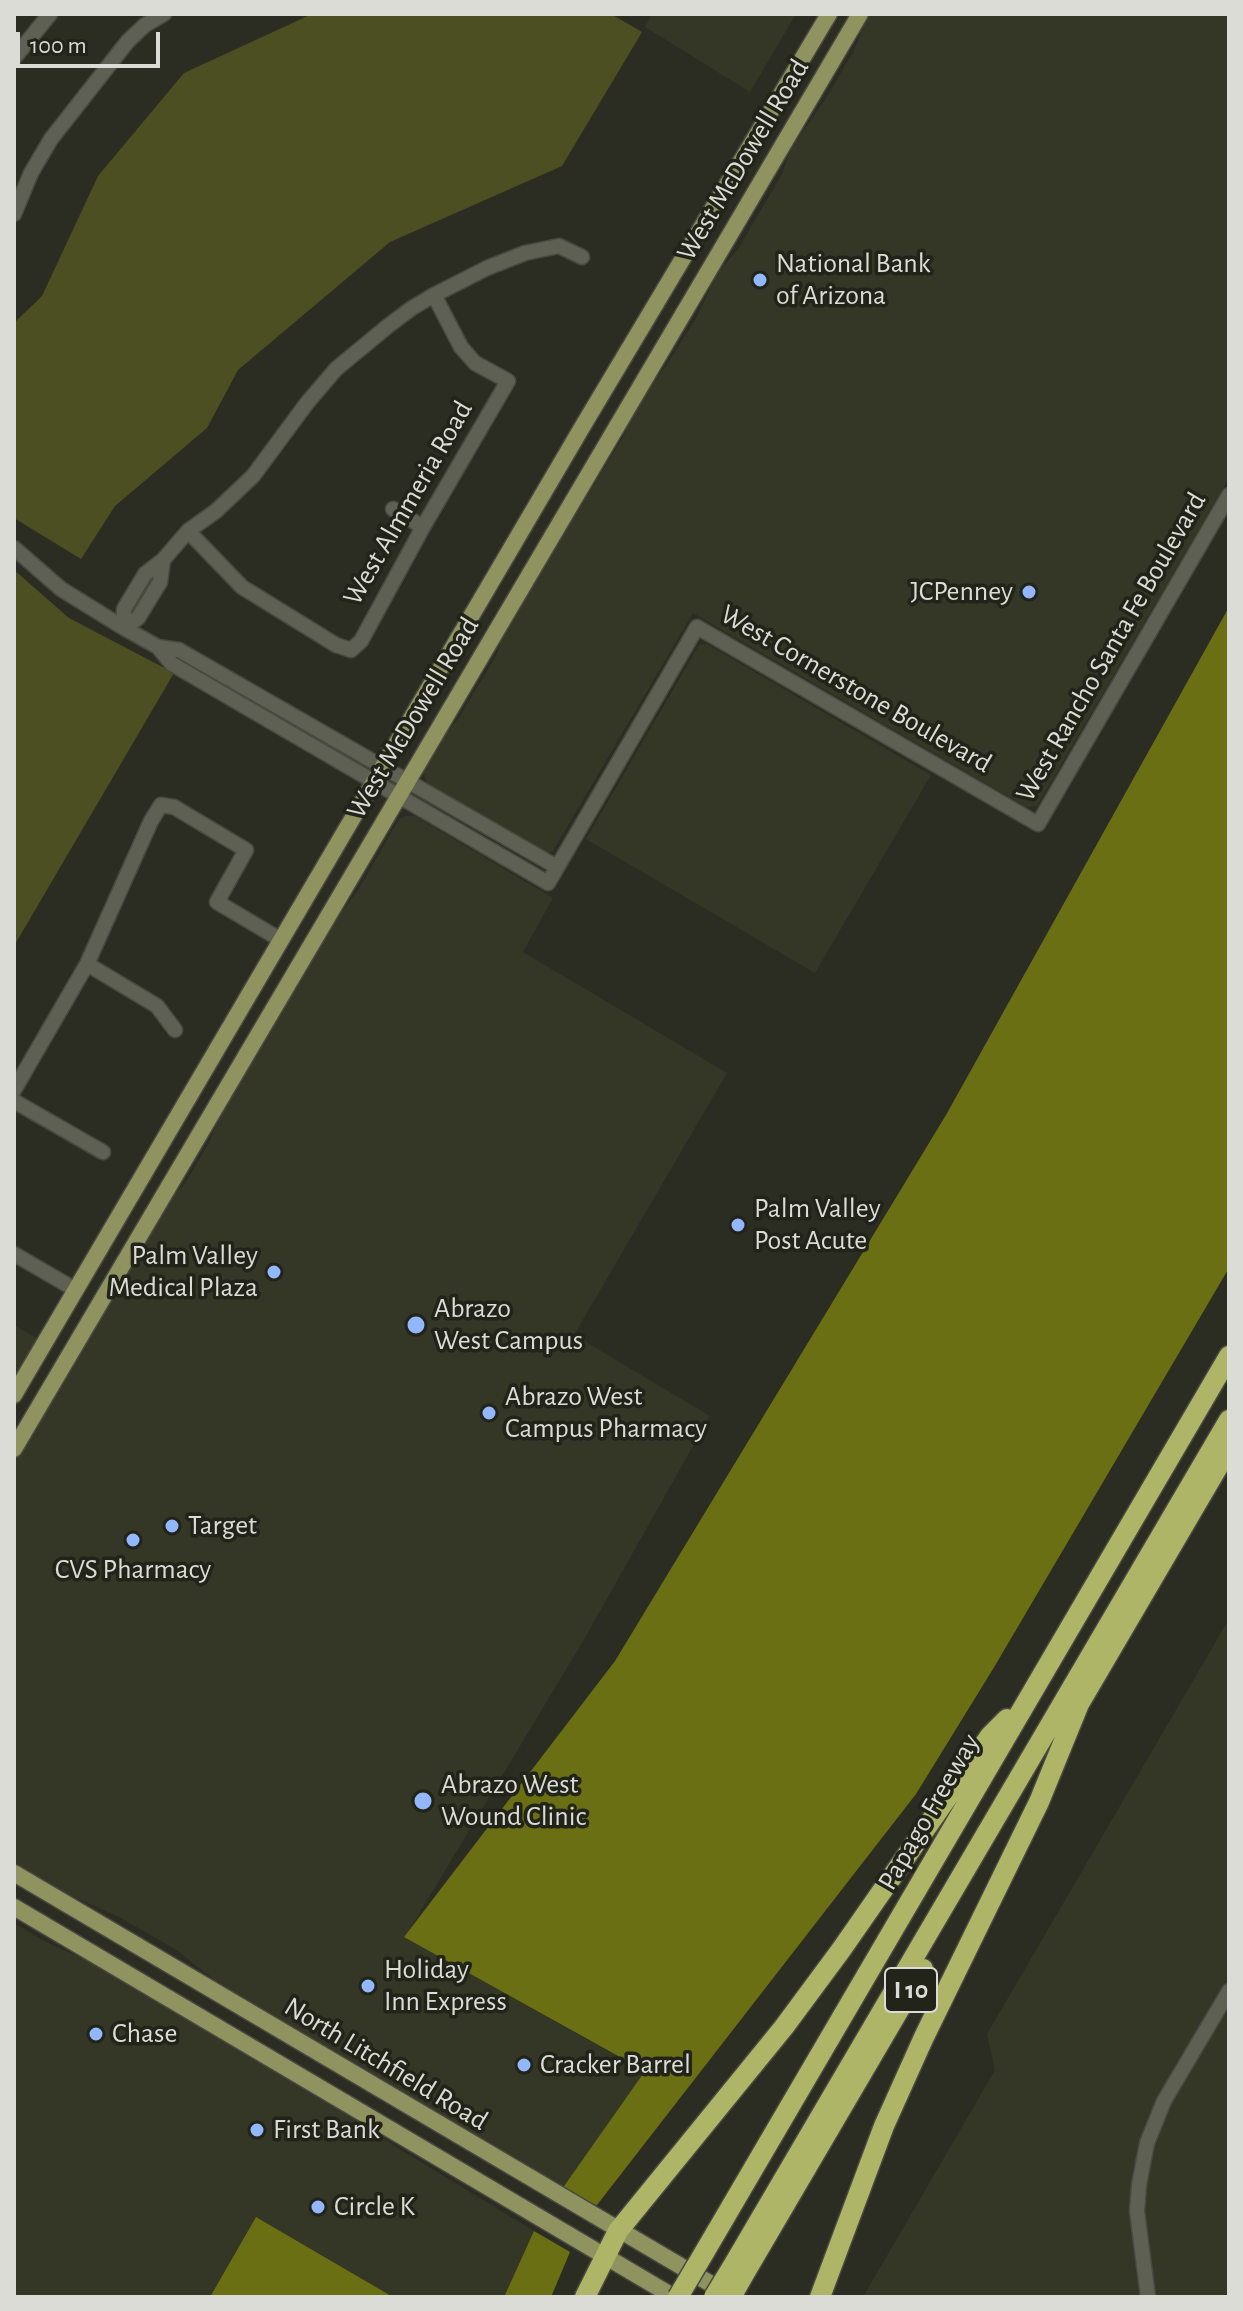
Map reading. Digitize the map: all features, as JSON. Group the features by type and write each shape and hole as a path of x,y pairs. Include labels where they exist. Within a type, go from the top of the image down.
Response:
{"highway":[{"name":"Papago Freeway","path":"676,2297 1229,1356"},
{"path":"714,2297 737,2273 1229,1420"},
{"name":"I 10","path":"732,2297 737,2273 1229,1448"},
{"path":"585,2297 618,2231 784,2027 990,1736 1029,1697"},
{"path":"820,2297 884,2126 1039,1802 1079,1704"}],"main road":[{"name":"West McDowell Road","path":"14,1395 829,14"},
{"name":"West McDowell Road","path":"14,1449 860,14"},
{"path":"673,277 696,290"},
{"name":"North Litchfield Road","path":"14,1873 732,2297"},
{"name":"North Litchfield Road","path":"14,1907 676,2297"}],"street":[{"path":"14,58 50,14"},
{"path":"14,214 31,173 51,139 128,41 145,25 164,14"},
{"path":"124,628 124,609 145,574 163,560 188,531 216,511 253,476 336,369 412,308 487,268 525,253 559,246 582,257"},
{"name":"West Almmeria Road","path":"188,531 242,587 336,645 351,650 361,641 508,381 475,363 461,347 434,295"},
{"name":"West Rancho Santa Fe Boulevard","path":"1038,824 1229,495"},
{"path":"393,509 423,527"},
{"path":"14,548 61,589 124,628 158,647 179,650 557,867"},
{"name":"West Cornerstone Boulevard","path":"397,797 548,883 697,627 1038,824"},
{"path":"158,647 172,664 397,797"},
{"path":"14,1090 87,964 161,805 174,807 246,850 217,902 281,940"},
{"path":"87,964 157,1006 175,1030"},
{"path":"14,1101 103,1152"},
{"path":"14,1254 76,1290"},
{"path":"1148,2297 1137,2219 1139,2185 1147,2143 1164,2101 1229,1991"}],"shaded area":[{"path":"652,14 796,14 750,92 645,27"},
{"path":"869,14 1229,14 1229,478 1037,806 1026,807 693,613 553,851 546,853 427,784 423,769 496,656 504,632 623,437 635,408 698,315 716,275 738,249 782,174 791,148 825,100 853,52"},
{"path":"1229,607 1229,1268 916,1794 597,2205 586,2202 562,2189 645,2071 404,1937 615,1661 946,1115"},
{"path":"707,644 931,775 815,973 586,839 699,645"},
{"path":"415,816 553,898 523,952 727,1073 574,1335 710,1416 582,1643 405,1937 645,2072 562,2189 216,1981 175,1949 14,1863 14,1463 166,1201 184,1185 209,1143 225,1104 321,940 358,890 399,819"},
{"path":"14,1325 38,1339 14,1380"},
{"path":"1229,1619 1229,2297 863,2297 995,2070 987,2034"},
{"path":"14,1923 46,1942 95,1964 354,2116 380,2137 534,2231 504,2297 393,2297 256,2217 210,2297 14,2297"},
{"path":"256,2217 393,2297 210,2297"},
{"path":"534,2231 570,2252 551,2297 504,2297"}],"green space":[{"path":"312,14 611,14 642,32 562,166 390,242 238,370 207,428 115,506 81,559 14,518 14,323 42,296 98,176 184,73"},
{"path":"14,570 69,618 174,673 14,946"}],"place":[{"name":"National Bank of Arizona","path":"760,280"},
{"name":"JCPenney","path":"1029,592"},
{"name":"Palm Valley Post Acute","path":"738,1225"},
{"name":"Palm Valley Medical Plaza","path":"274,1272"},
{"name":"Abrazo West Campus","path":"416,1325"},
{"name":"Abrazo West Campus Pharmacy","path":"489,1413"},
{"name":"Target","path":"172,1526"},
{"name":"CVS Pharmacy","path":"133,1540"},
{"name":"Abrazo West Wound Clinic","path":"423,1801"},
{"name":"Holiday Inn Express","path":"368,1986"},
{"name":"Chase","path":"96,2034"},
{"name":"Cracker Barrel","path":"524,2065"},
{"name":"First Bank","path":"257,2130"},
{"name":"Circle K","path":"318,2207"}]}
